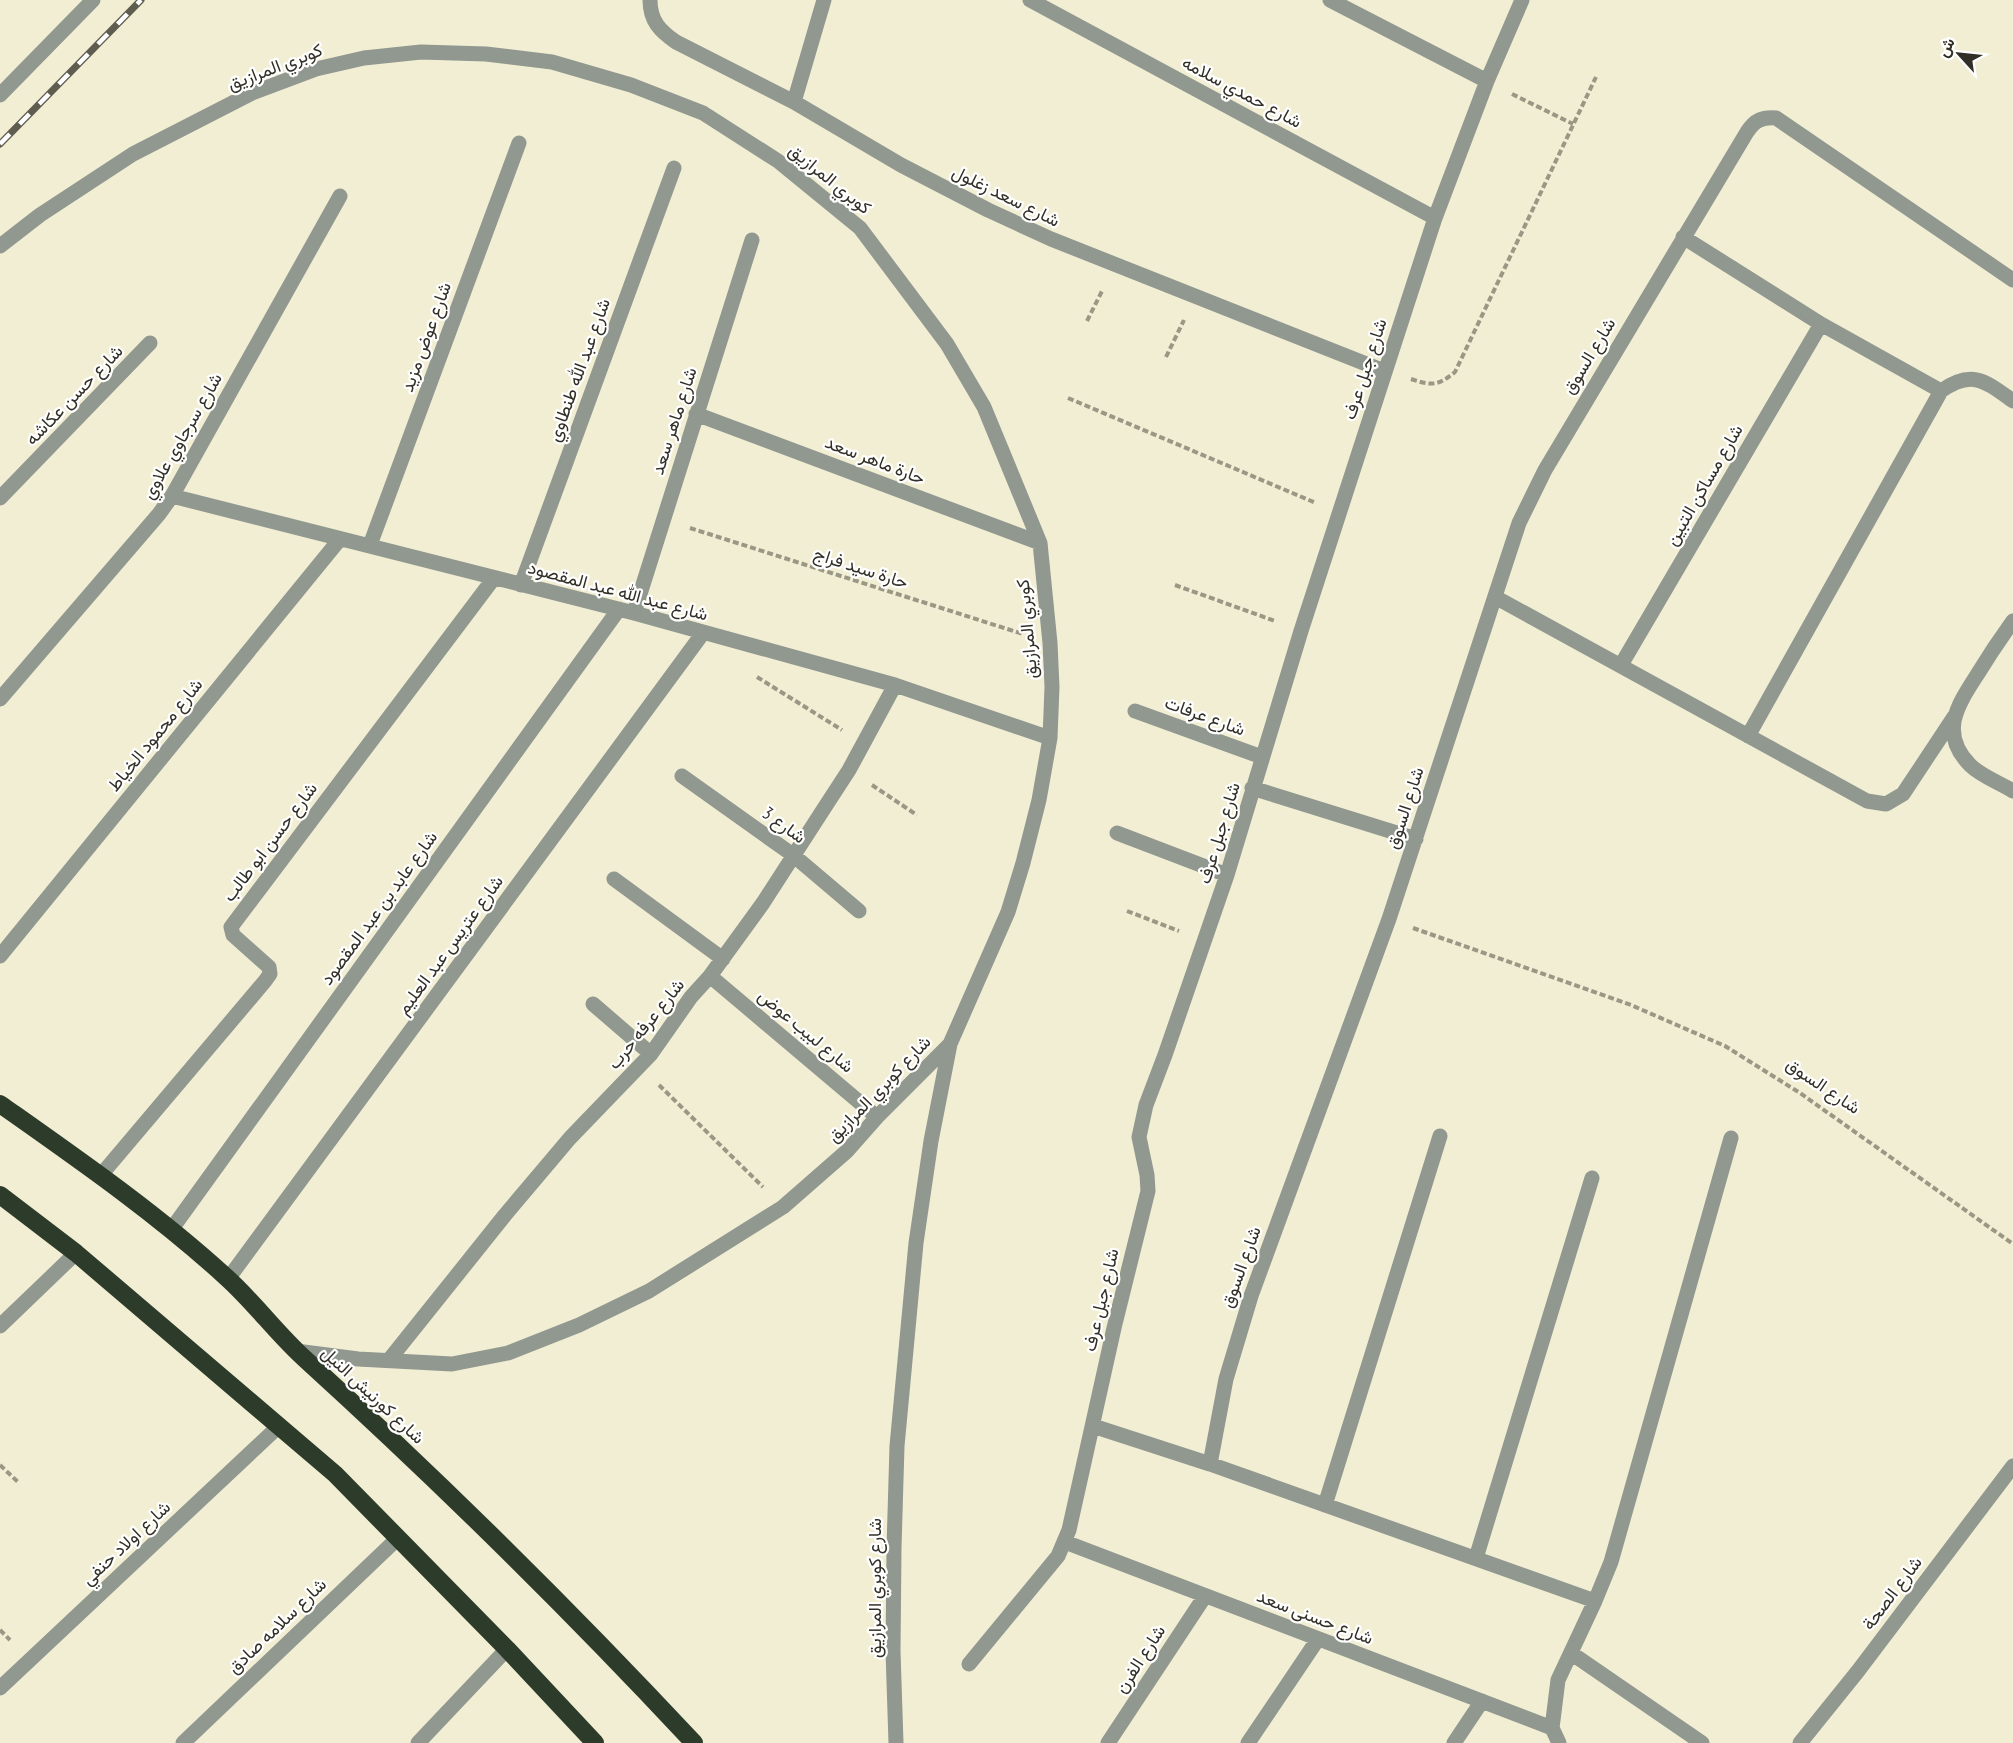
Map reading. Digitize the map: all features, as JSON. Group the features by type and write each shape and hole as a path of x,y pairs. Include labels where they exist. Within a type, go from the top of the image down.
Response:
{"highway":[{"name":"شارع كورنيش النيل","path":"0,1104 101,1175 228,1279 296,1351 469,1514 618,1662 694,1743"},
{"path":"0,1195 76,1252 335,1474 507,1649 595,1743"}],"street":[{"path":"0,95 93,0"},
{"name":"شارع سعد زغلول","path":"650,0 653,21 663,33 676,42 794,102 901,165 978,205 1116,266 1384,371"},
{"path":"794,102 824,0"},
{"name":"شارع حمدي سلامه","path":"1030,0 1435,218"},
{"path":"1330,0 1487,81"},
{"name":"شارع جبل عرف","path":"969,1664 1059,1556 1065,1542 1148,1191 1139,1137 1140,1124 1227,875 1301,631 1435,218 1487,81 1521,0"},
{"name":"كوبري المرازيق","path":"0,246 40,215 134,154 252,93 316,69 364,58 421,52 486,54 552,62 631,85 703,113 778,161 860,228 947,344 984,407 1040,543 1052,687 1050,738 1039,800 1008,912 950,1044"},
{"name":"شارع السوق","path":"1210,1464 1226,1379 1251,1296 1389,919 1519,523 1531,496 1683,237 1754,122 1764,117 1776,118 2013,280"},
{"name":"شارع عوض مزيد","path":"370,545 519,143"},
{"name":"شارع عبد الله طنطاوي","path":"521,585 674,168"},
{"name":"شارع سرجاوي علاوي","path":"0,699 172,496 340,196"},
{"path":"1683,237 1821,324 1941,391"},
{"name":"شارع ماهر سعد","path":"627,611 663,519 752,240"},
{"name":"شارع مساكن التبين","path":"1621,664 1821,324"},
{"name":"شارع حسن عكاشه","path":"0,498 150,343"},
{"path":"1748,736 1941,391 1956,381 1973,378 1990,385 2013,401"},
{"name":"حارة ماهر سعد","path":"696,414 1040,543"},
{"name":"شارع عبد الله عبد المقصود","path":"172,496 627,611 895,685 1050,738"},
{"name":"شارع محمود الخياط","path":"0,956 340,539"},
{"name":"شارع حسن ابو طالب","path":"101,1175 266,981 270,974 269,967 264,960 233,936 231,927 494,578"},
{"path":"1495,597 1621,664 1867,801 1886,804 1903,794 1954,717 1960,700 2013,621"},
{"name":"شارع عابد بن عبد المقصود","path":"171,1230 627,611"},
{"name":"شارع عتريس عبد العليم","path":"228,1279 703,633"},
{"name":"شارع عرفه حرب","path":"389,1359 570,1138 651,1054 691,998 723,959 763,903 849,770 895,685"},
{"name":"شارع عرفات","path":"1135,711 1262,757"},
{"path":"1954,717 1953,735 1960,753 1972,767 2013,791"},
{"name":"شارع 3","path":"682,776 794,855 859,910"},
{"path":"1252,788 1416,839"},
{"path":"1117,833 1227,875"},
{"path":"614,879 723,959"},
{"name":"شارع لبيب عوض","path":"710,976 877,1117"},
{"path":"593,1005 651,1054"},
{"name":"شارع كوبري المرازيق","path":"296,1351 358,1359 452,1364 508,1353 579,1325 649,1291 783,1207 847,1151 877,1117 950,1044"},
{"name":"شارع كوبري المرازيق","path":"896,1743 893,1605 897,1446 916,1243 931,1141 950,1044"},
{"path":"1325,1505 1440,1136"},
{"path":"1559,1743 1552,1728 1558,1680 1611,1562 1731,1138"},
{"path":"1476,1558 1593,1178"},
{"path":"0,1326 76,1252"},
{"name":"شارع اولاد حنفي","path":"0,1688 279,1426"},
{"path":"1093,1426 1210,1464 1595,1601"},
{"name":"شارع الصحة","path":"1800,1743 1858,1671 2013,1466"},
{"name":"شارع سلامه صادق","path":"183,1743 398,1538"},
{"name":"شارع حسنى سعد","path":"1065,1542 1552,1728"},
{"name":"شارع الفرن","path":"1108,1743 1205,1596"},
{"path":"1248,1743 1318,1639"},
{"path":"418,1743 507,1649"},
{"path":"1571,1653 1702,1743"},
{"path":"1454,1743 1482,1701"}],"path":[{"path":"1384,371 1429,385 1443,382 1455,372 1596,77"},
{"path":"1487,81 1573,124"},
{"path":"1087,321 1116,266"},
{"path":"1166,357 1196,297"},
{"path":"1068,398 1340,513"},
{"name":"حارة سيد فراج","path":"663,519 1050,643"},
{"path":"1175,585 1301,631"},
{"path":"748,672 863,743"},
{"path":"849,770 917,815"},
{"path":"1127,911 1205,941"},
{"name":"شارع السوق","path":"1389,919 1631,1005 1725,1046 1809,1099 2013,1244"},
{"path":"639,1066 783,1207"},
{"path":"0,1465 19,1483"}],"railway":[{"path":"0,144 141,0"}]}
